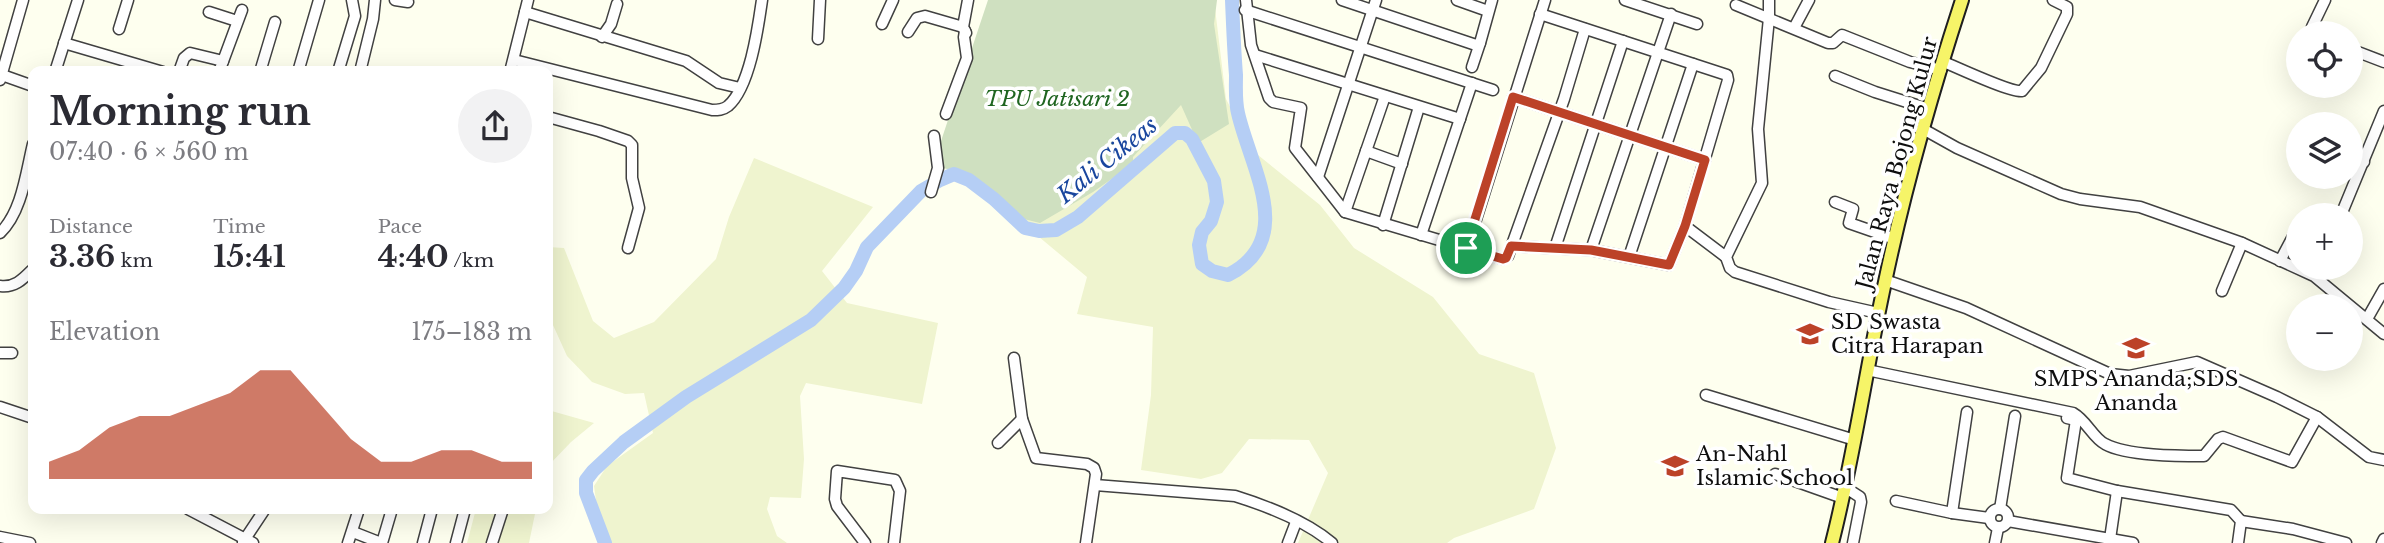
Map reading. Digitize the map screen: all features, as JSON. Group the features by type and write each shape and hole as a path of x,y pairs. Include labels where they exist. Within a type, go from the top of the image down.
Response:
{"main road":[{"name":"Jalan Raya Bojong Kulur","path":"1832,543 1845,493 1885,280 1923,129 1962,0"}],"street":[{"path":"23,0 5,38 1,77 28,85"},
{"path":"57,66 78,0"},
{"path":"119,29 128,0"},
{"path":"300,66 319,0"},
{"path":"340,66 355,16 352,0"},
{"path":"361,66 375,0"},
{"path":"395,0 408,2"},
{"path":"512,66 528,0"},
{"path":"553,70 712,110 722,110 729,106 740,88 751,57 762,0"},
{"path":"818,39 820,0"},
{"path":"882,24 893,0"},
{"path":"946,114 967,58 964,29 968,0"},
{"path":"1342,0 1374,5 1473,45 1480,43"},
{"path":"1457,0 1488,11"},
{"path":"1472,67 1492,0"},
{"path":"1466,248 1545,0"},
{"path":"1625,0 1697,24"},
{"path":"1726,257 1762,183 1758,129 1769,0"},
{"path":"1794,28 1809,0"},
{"path":"1736,5 1828,43 1833,43 1842,35 1910,62 1942,66 1983,77 2017,92 2022,91 2041,68 2067,13 2067,7 2053,0"},
{"path":"2315,21 2325,0"},
{"path":"602,37 611,24 617,4"},
{"path":"1245,5 1255,55 1270,100 1301,108 1294,146 1333,200 1345,212 1503,259 1511,246 1559,112 1584,29"},
{"path":"1245,5 1493,90"},
{"path":"1318,177 1374,5"},
{"path":"181,66 190,52 221,66 242,10"},
{"path":"209,12 237,21"},
{"path":"525,12 686,61 719,83 740,88"},
{"path":"1511,246 1591,250 1669,265 1685,226 1728,78 1727,75 1658,51 1540,14"},
{"path":"1591,250 1671,14"},
{"path":"908,32 917,18 925,16 964,29 972,44"},
{"path":"262,66 275,22"},
{"path":"1555,248 1623,41"},
{"path":"64,43 143,66"},
{"path":"2363,54 2384,62"},
{"path":"1255,55 1460,119"},
{"path":"514,60 538,66"},
{"path":"1629,257 1693,64"},
{"path":"1835,76 1929,109"},
{"path":"1421,235 1472,83"},
{"path":"1345,212 1385,96"},
{"path":"1513,97 1705,160"},
{"path":"1383,225 1419,107"},
{"path":"2346,203 2384,111"},
{"path":"553,118 599,131 628,141 632,145 632,178 639,208 628,248"},
{"path":"1923,129 1957,148 2061,194 2140,207 2242,243 2286,263"},
{"path":"931,192 937,168 934,136"},
{"path":"1366,151 1402,164"},
{"path":"0,233 16,210 28,163"},
{"path":"1835,202 1853,209 1849,223 1895,239"},
{"path":"1685,226 1726,257 1730,268 1735,272 1829,302 1878,313"},
{"path":"2222,291 2242,243"},
{"path":"2280,261 2286,250"},
{"path":"0,286 17,284 28,274"},
{"path":"1885,280 1966,308 2110,374 2129,376 2197,362 2317,417 2369,457 2384,460"},
{"path":"2325,280 2384,334"},
{"path":"2367,319 2384,289"},
{"path":"0,353 12,354"},
{"path":"1014,358 1022,419 1036,458 1091,466 1097,474 1086,543"},
{"path":"1867,370 2073,414 2083,419 2105,445 2146,454 2204,456 2218,439 2223,437 2292,462 2317,417"},
{"path":"1706,395 1855,440"},
{"path":"0,407 28,416"},
{"path":"1952,513 1967,412"},
{"path":"2045,414 2076,420 2067,478 2116,491 2231,510 2241,521 2300,531 2346,543"},
{"path":"2000,509 2015,416"},
{"path":"998,443 1022,419"},
{"path":"865,543 837,506 837,471 895,480 898,484 894,543"},
{"path":"1775,474 1860,498 1853,543"},
{"path":"1095,485 1235,496 1255,502 1320,534 1332,543"},
{"path":"2110,539 2116,491"},
{"path":"1896,501 1989,518"},
{"path":"1989,518 1993,511 2000,509 2007,513 2006,525 1998,528"},
{"path":"197,514 246,541 262,514"},
{"path":"348,543 357,514"},
{"path":"352,532 381,543 390,514"},
{"path":"424,543 431,514"},
{"path":"456,543 464,514"},
{"path":"492,543 501,514"},
{"path":"1989,518 1998,528"},
{"path":"2008,521 2133,543"},
{"path":"2238,543 2241,521"},
{"path":"1288,543 1296,522"},
{"path":"1995,543 1998,528"},
{"path":"0,537 30,543"}],"green space":[{"name":"TPU Jatisari 2","path":"988,0 1217,0 1214,24 1229,124 1198,143 1181,105 1133,157 1133,164 1093,192 1040,223 1020,218 975,177 933,165"},
{"path":"1214,0 1226,99 1253,151 1320,205 1354,248 1433,297 1479,354 1534,373 1556,448 1534,509 1454,538 1447,543 1298,543 1328,473 1309,440 1249,439 1222,473 1201,479 1141,470 1151,395 1153,327 1077,314 1087,277 947,160"},
{"path":"754,158 873,207 822,271 847,303 938,323 922,404 806,383 800,396 804,459 801,498 770,497 767,509 777,536 787,543 604,543 594,486 607,466 653,433 644,393 625,394 592,382 567,356 553,325 553,247 564,248 593,321 614,338 654,322 716,259 729,217"},
{"path":"553,411 594,423 553,461"},
{"path":"475,514 535,514 529,543 467,543"}],"waterway":[{"name":"Kali Cikeas","path":"605,543 586,493 586,480 593,471 624,442 686,397 811,320 844,288 856,271 867,247 921,191 940,180 954,174 969,180 1025,228 1056,230 1078,217 1175,133 1185,133 1192,139 1214,181 1217,202 1211,221 1202,232 1199,245 1202,264 1212,271 1228,275 1249,260 1261,243 1265,223 1264,201 1237,108 1232,0"}],"place":[{"name":"SD Swasta Citra Harapan","path":"1810,334"},
{"name":"SMPS Ananda;SDS Ananda","path":"2136,348"},
{"name":"An-Nahl Islamic School","path":"1675,466"}],"route":[{"path":"1513,97 1705,160 1685,226 1669,265 1591,250 1511,246 1503,259 1466,248 1513,97"}]}
